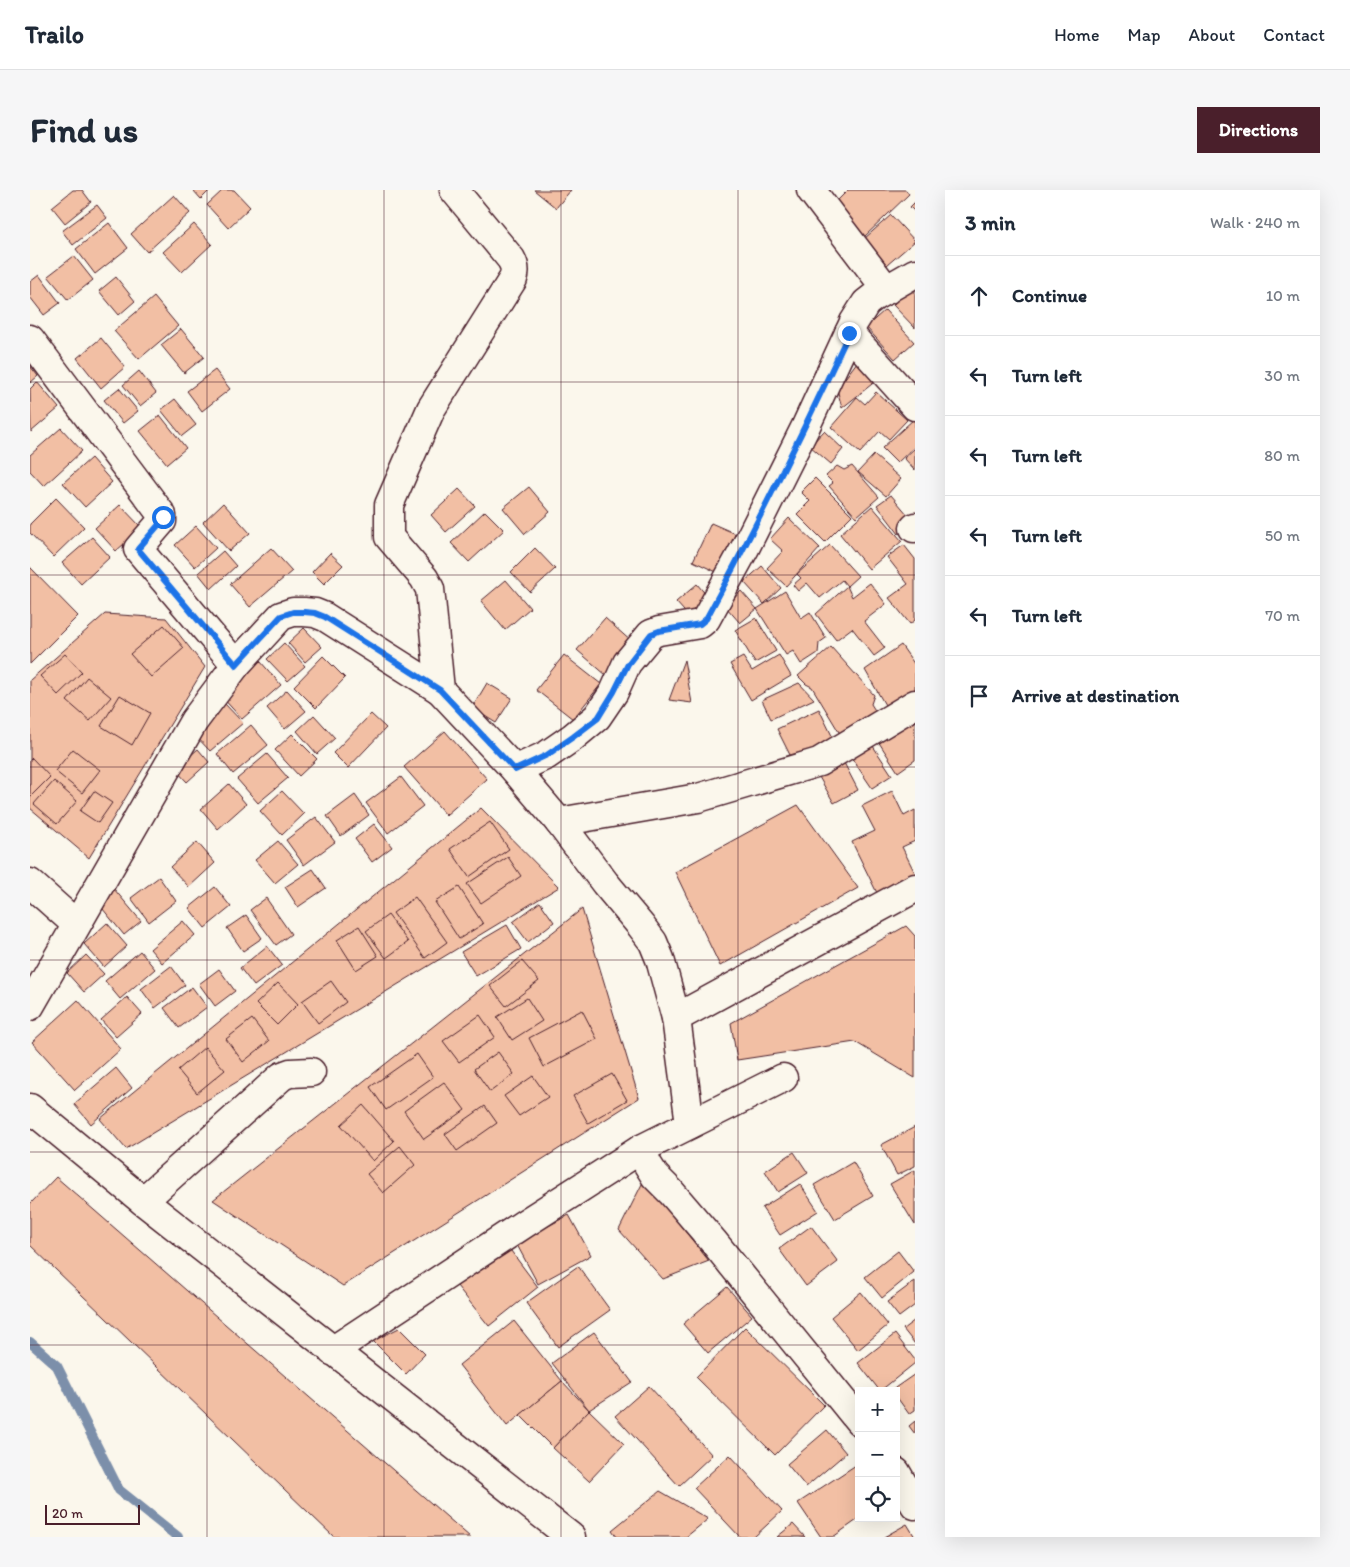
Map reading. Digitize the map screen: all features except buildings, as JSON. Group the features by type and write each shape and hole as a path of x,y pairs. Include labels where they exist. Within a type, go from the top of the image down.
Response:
{"street":[{"path":"440,690 430,589 424,578 389,537 389,505 431,409 515,273 515,266 511,260 454,190"},
{"path":"811,190 887,290"},
{"path":"515,770 547,755 598,718 628,664 651,634 700,624 706,619 745,548 805,428 849,333 866,303 915,273"},
{"path":"849,333 915,406"},
{"path":"30,339 162,515 162,521 138,549 236,665"},
{"path":"30,1006 194,721 236,665 281,616 293,612 315,613 325,617 440,690 515,770 559,822 653,942 660,959 676,1018 690,1124"},
{"path":"559,822 698,798 819,762 915,704"},
{"path":"30,883 76,924"},
{"path":"676,1018 915,888"},
{"path":"143,1201 282,1076 290,1073 311,1072"},
{"path":"332,1351 524,1224 642,1149 783,1078"},
{"path":"30,1108 143,1201 332,1351 572,1537"},
{"path":"642,1149 648,1165 655,1176 713,1240 855,1416"},
{"path":"899,1477 915,1505"}],"waterway":[{"path":"30,1342 57,1366 119,1490 178,1537"}],"route":[{"path":"163,517 162,521 138,549 236,665 281,616 293,612 315,613 325,617 440,690 515,770 547,755 598,718 628,664 651,634 704,622 745,548 805,428 849,333"}]}
